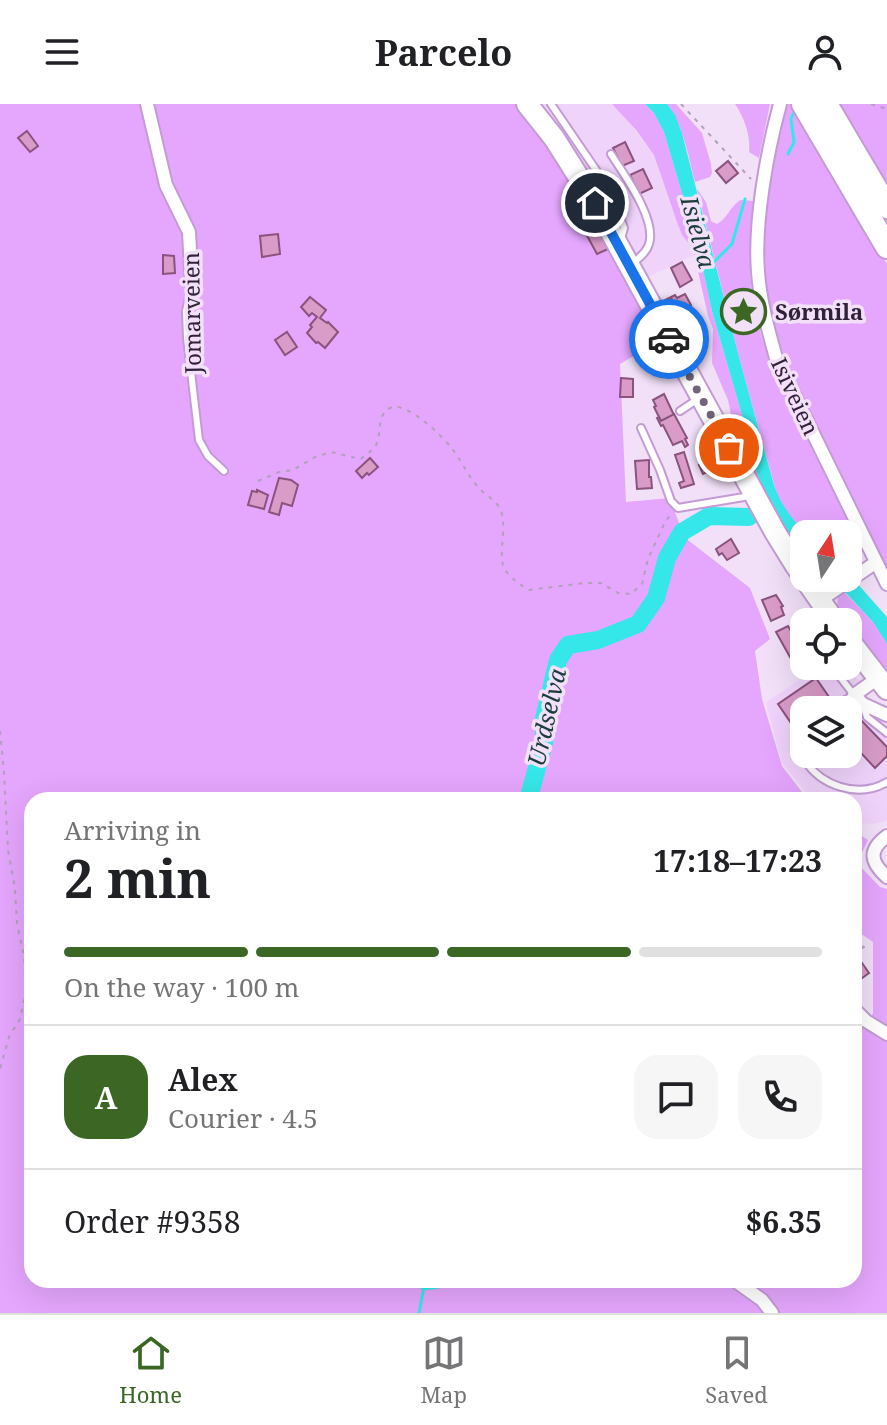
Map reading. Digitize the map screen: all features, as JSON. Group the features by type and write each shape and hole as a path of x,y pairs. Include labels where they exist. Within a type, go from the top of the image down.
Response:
{"highway":[{"path":"803,104 887,207"},
{"path":"826,104 887,247"}],"main road":[{"path":"527,104 576,171 796,566 827,595 831,608"},
{"path":"862,658 882,684"}],"street":[{"name":"Jomarveien","path":"147,104 166,185 189,232 192,288"},
{"name":"Isiveien","path":"780,104 763,188 758,268 767,326 776,358 887,584"},
{"path":"827,595 875,563"},
{"path":"862,696 882,684"},
{"path":"862,701 887,715"},
{"path":"887,836 873,852 874,862 887,877"},
{"path":"862,1017 887,1034"},
{"path":"745,1288 762,1300 772,1313"}],"lane":[{"path":"551,104 607,186 624,228 619,246"},
{"path":"611,154 641,204 651,233 646,251 630,266"},
{"name":"Jomarveien","path":"192,288 186,311 187,338 199,440 208,456 224,471"},
{"path":"680,411 701,397"},
{"path":"641,428 671,501 678,508 753,493"},
{"path":"843,680 856,696"},
{"path":"862,707 867,717 887,733"},
{"path":"810,768 823,780 841,787 873,789 887,782"}],"path":[{"path":"681,104 763,188"},
{"path":"871,104 887,109"},
{"path":"258,481 293,470 331,452 361,459 376,446 379,422 385,412 396,406 409,411 434,429 450,446 478,487 499,506 503,519 502,564 510,577 528,590 601,583 618,593 631,594 642,584 648,559 666,520 678,508"},
{"path":"0,731 8,850 24,956"},
{"path":"0,1069 24,1001"}],"shaded area":[{"path":"0,104 518,104 573,185 570,201 597,254 612,248 659,341 620,364 626,502 670,498 684,537 750,588 770,639 755,651 762,699 782,766 802,792 24,792 24,1288 862,1288 862,1027 865,1030 873,1013 873,942 862,934 862,868 880,887 887,889 887,1313 0,1313"},
{"path":"536,104 612,104 618,109 654,155 677,222 694,255 644,279"},
{"path":"612,104 645,104 664,132 699,251 712,311 756,470 772,510 727,425 732,419 728,400 712,363 713,329 693,249 682,235 654,155"},
{"path":"667,104 676,104 702,133 711,164 710,177 695,182 681,132"},
{"path":"735,104 770,104 759,158 749,152 746,127"},
{"path":"787,104 791,104 887,264 887,571 793,383 775,340 762,265 763,231 774,152"},
{"path":"836,104 887,104 887,192"},
{"path":"697,189 706,202 711,221 717,224 740,200 753,201 750,275 762,338 849,520 794,520 786,511 778,498"},
{"path":"845,593 859,608 839,608 838,597"},
{"path":"862,611 887,644 887,678 862,642"},
{"path":"800,680 859,680 862,684 861,696 790,696 790,768 862,768 862,699 869,714 887,721 887,821 862,823 862,792 806,792 782,763 766,702"},
{"path":"862,836 868,840 862,853"}],"water":[{"name":"Isielva","path":"645,104 667,104 682,133 774,485 794,520 790,520 790,535 774,518 756,470 712,311 699,251 664,132"},
{"path":"862,589 887,617 887,644 873,622 845,592 862,592"}],"building":[{"path":"27,131 38,146 30,152 18,138"},
{"path":"625,142 634,161 622,166 613,148"},
{"path":"728,161 738,173 726,183 716,171"},
{"path":"643,169 652,188 639,194 630,175"},
{"path":"589,213 608,249 597,254 578,219"},
{"path":"278,234 280,254 262,257 260,236"},
{"path":"163,255 174,256 175,273 163,274"},
{"path":"682,262 692,280 680,287 671,268"},
{"path":"685,294 691,305 679,314 668,316 662,302"},
{"path":"310,297 326,310 320,318 338,332 325,348 307,333 317,317 312,313 309,316 301,307"},
{"path":"287,332 297,347 285,355 275,340"},
{"path":"621,378 633,379 633,397 620,397"},
{"path":"664,394 674,415 661,421 653,400"},
{"path":"674,414 687,438 688,445 685,447 682,441 673,445 657,418 661,421"},
{"path":"684,452 694,484 681,488 679,483 684,481 675,455"},
{"path":"712,455 718,467 703,474 699,465 703,463 701,460"},
{"path":"370,458 378,467 362,478 356,471"},
{"path":"649,460 652,488 637,489 635,461"},
{"path":"279,478 298,485 292,506 282,503 279,515 269,512"},
{"path":"252,491 268,495 264,509 248,505"},
{"path":"731,539 739,553 727,560 716,549"},
{"path":"776,595 783,606 784,615 771,621 762,600"},
{"path":"788,626 790,629 790,657 776,632"},
{"path":"813,680 817,680 828,696 790,696 790,722 778,704"},
{"path":"862,721 887,747 887,756 875,768 862,754"},
{"path":"862,963 869,973 862,978"}],"waterway":[{"path":"788,154 794,142 791,119 796,107"},
{"name":"Isielva","path":"714,262 732,244 745,199"},
{"name":"Urdselva","path":"530,792 544,743 544,719 558,660 568,645 598,640 638,624 656,598 667,558 682,532 709,516 749,517"},
{"path":"419,1313 424,1288"}],"way so far":[{"path":"669,339 729,448"}],"place":[{"name":"Sørmila","path":"744,311"}],"route":[{"path":"595,203 669,339"}]}
